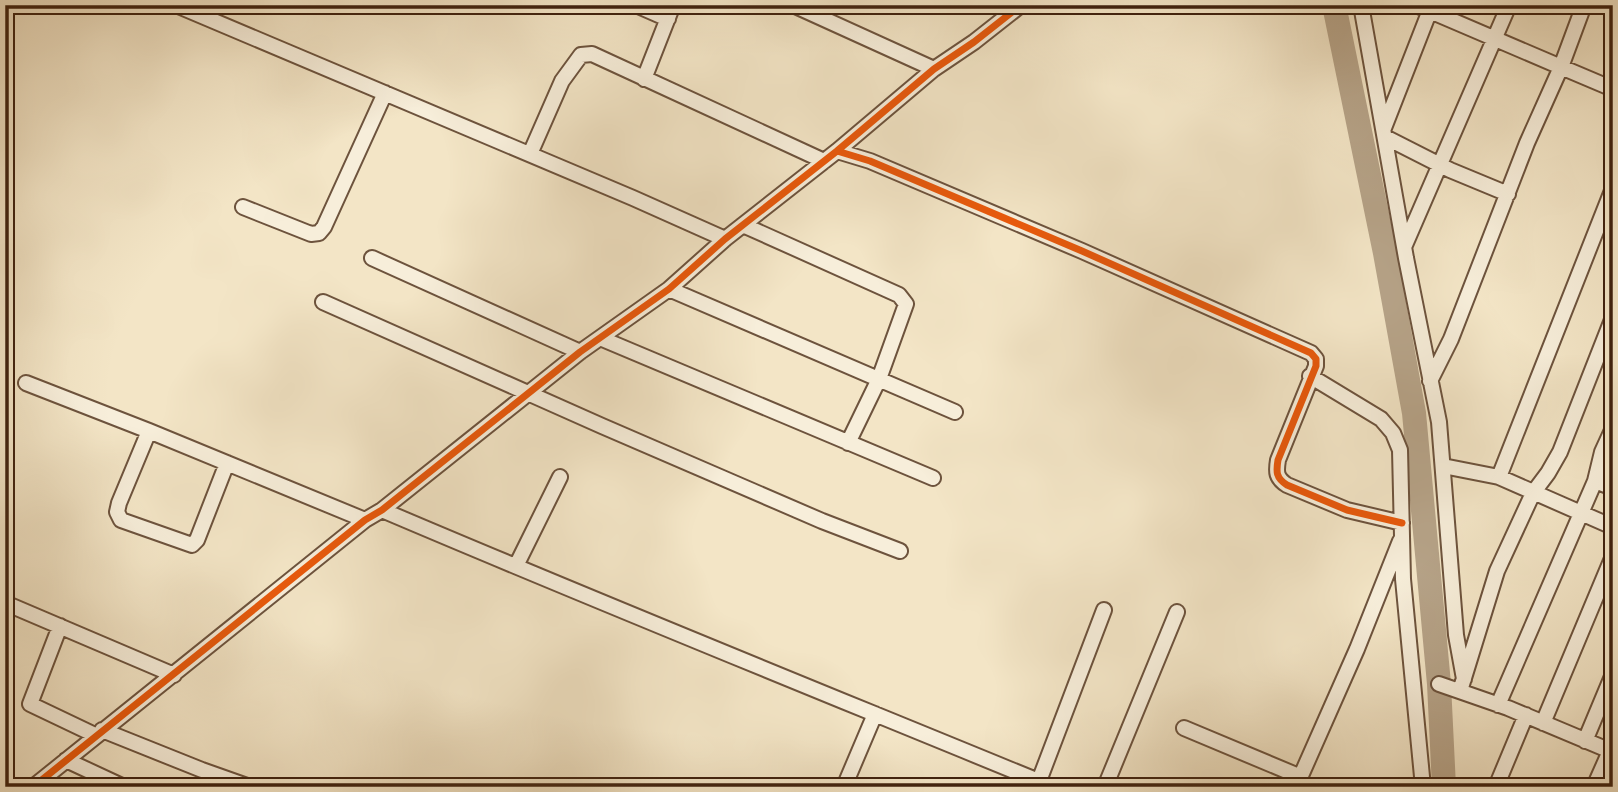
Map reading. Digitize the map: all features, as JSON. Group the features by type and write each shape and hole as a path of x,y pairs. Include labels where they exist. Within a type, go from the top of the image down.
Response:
{"street":[{"path":"176,5 725,239"},
{"path":"636,5 671,12 644,79"},
{"path":"793,5 809,8 934,69"},
{"path":"1361,5 1404,247 1439,422 1462,685"},
{"path":"1404,247 1509,5"},
{"path":"1430,380 1451,338 1584,5"},
{"path":"33,787 365,520 382,510 580,352 669,289 725,239 1016,6"},
{"path":"1384,134 1426,7 1613,89"},
{"path":"530,154 562,81 580,55 592,54 824,162"},
{"path":"243,207 311,234 319,233 385,93"},
{"path":"1384,134 1440,164 1508,194"},
{"path":"837,151 870,161 1082,251 1311,353 1316,359 1278,460 1276,474 1280,481 1402,530"},
{"path":"1499,477 1609,206 1613,188"},
{"path":"743,225 903,298 906,304 879,379 848,443"},
{"path":"372,258 580,352"},
{"path":"669,289 956,412"},
{"path":"323,302 822,521 900,551"},
{"path":"1462,685 1497,571 1533,493 1560,453 1613,317"},
{"path":"600,338 933,478"},
{"path":"1310,376 1381,419 1392,433 1399,450 1403,579 1423,787"},
{"path":"26,383 365,520"},
{"path":"1498,705 1582,514 1595,481 1602,452 1613,428"},
{"path":"149,431 119,503 117,512 121,520 192,545 197,540 227,463"},
{"path":"1443,466 1499,477 1613,527"},
{"path":"516,566 560,477"},
{"path":"1595,481 1613,488"},
{"path":"382,510 1046,784 1104,610"},
{"path":"1184,728 1298,782 1357,649 1402,530"},
{"path":"1544,723 1613,556"},
{"path":"5,603 174,675"},
{"path":"1105,787 1177,612"},
{"path":"60,626 30,704 99,733 250,787"},
{"path":"1585,741 1613,674"},
{"path":"1440,684 1462,685 1498,705 1611,752 1594,787"},
{"path":"844,787 875,714"},
{"path":"1496,787 1525,715"},
{"path":"66,761 124,787"}],"waterway":[{"path":"1334,5 1385,253 1414,413 1439,684 1444,787"}],"cycle path":[{"path":"33,787 365,520 382,510 580,352 669,289 725,239 837,151 934,69 1021,5"},
{"path":"837,151 870,161 1082,251 1311,353 1316,359 1316,366 1278,460 1279,477 1287,485 1347,510 1402,523"}]}
